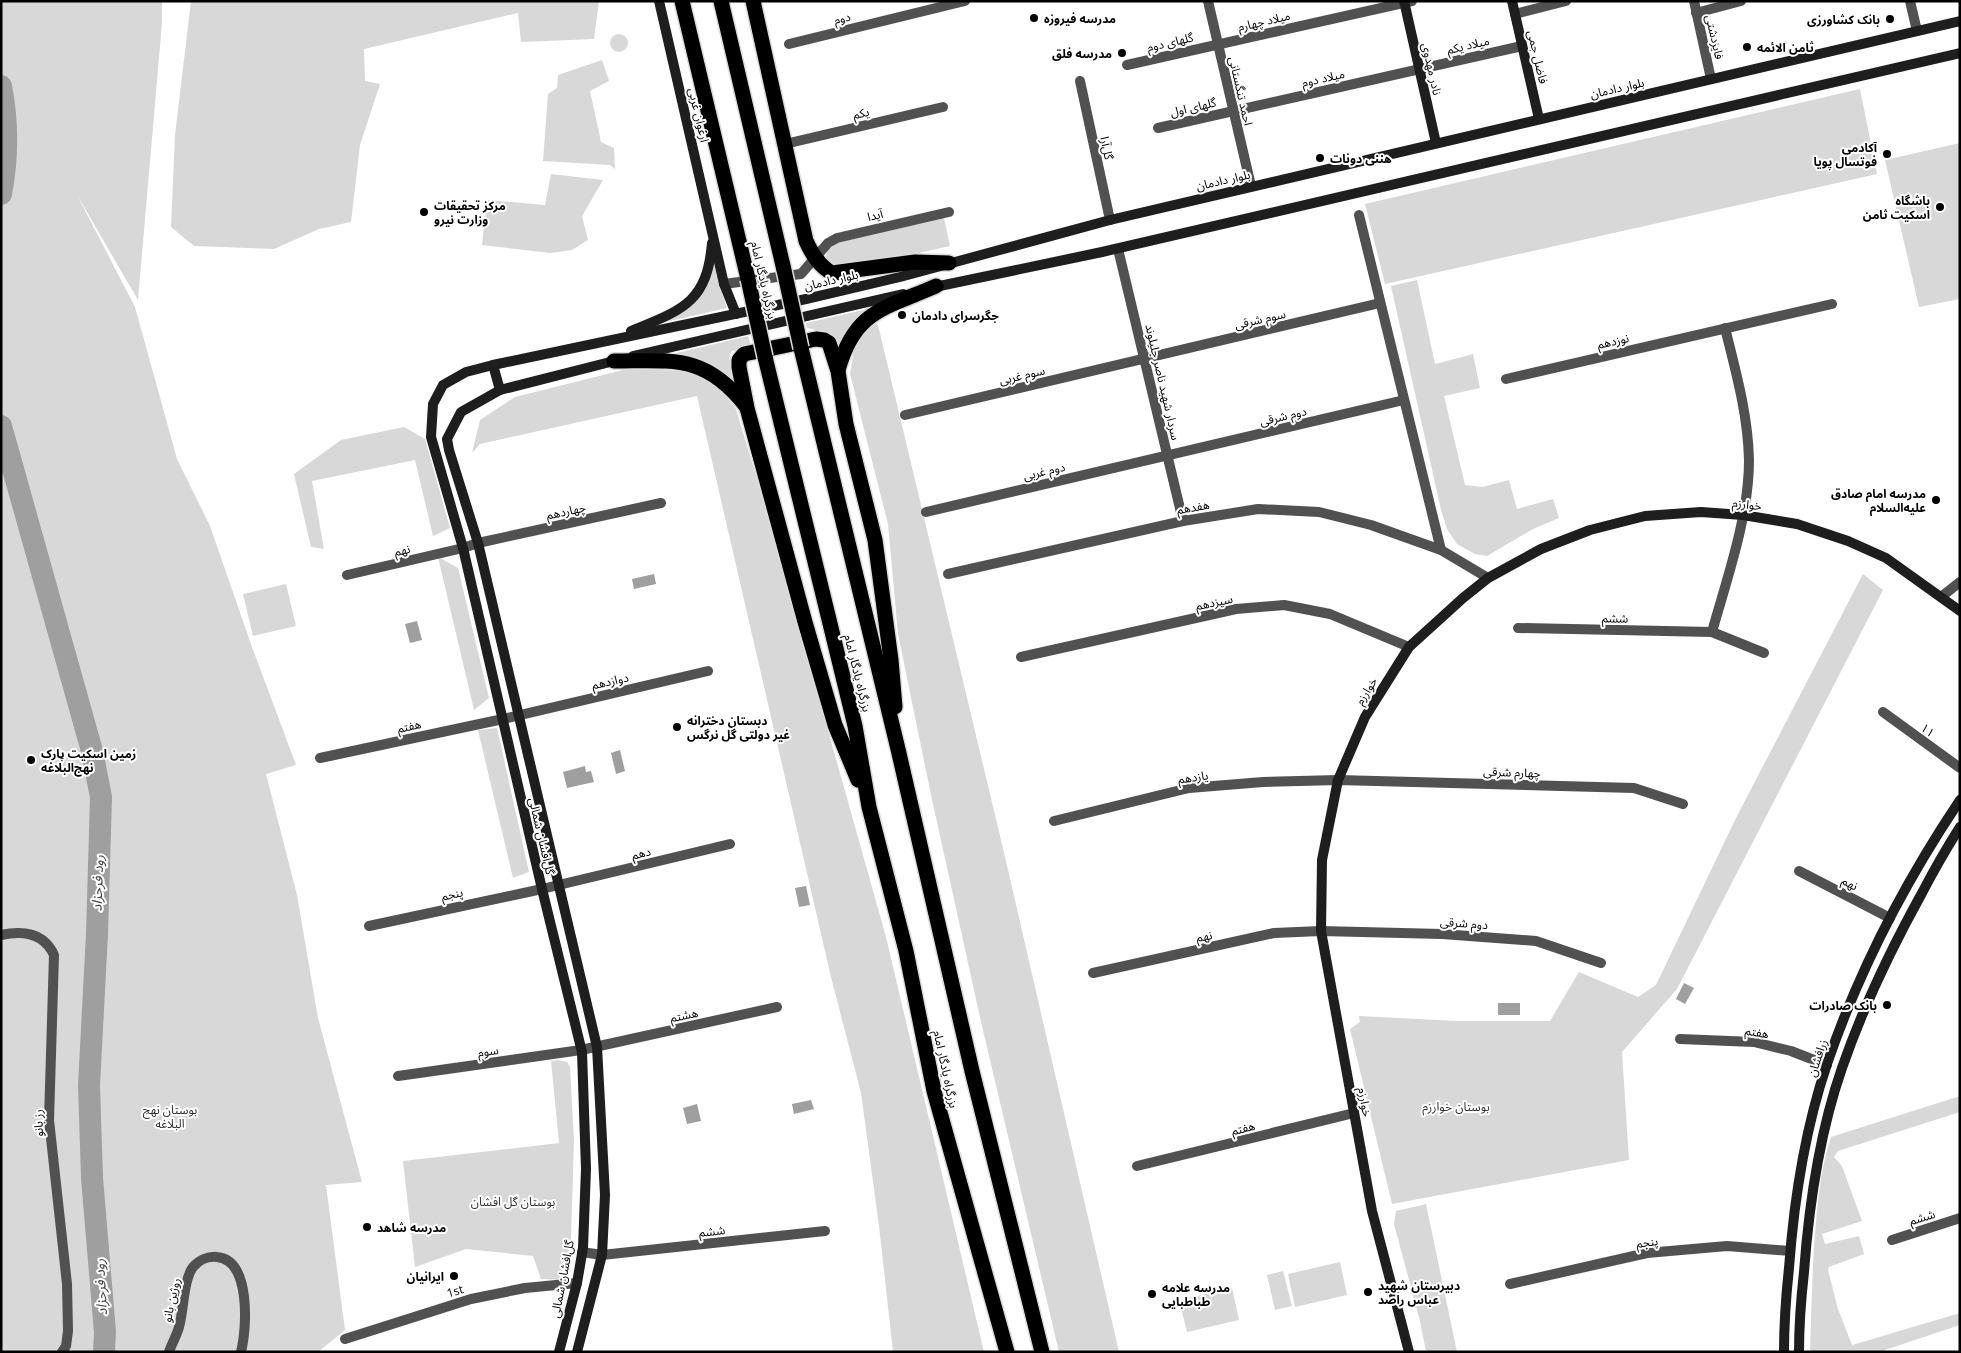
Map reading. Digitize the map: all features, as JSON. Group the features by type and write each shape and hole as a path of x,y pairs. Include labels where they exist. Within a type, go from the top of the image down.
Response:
{"highway":[{"name":"بزرگراه یادگار امام","path":"682,1 765,357 855,726 870,807 906,951 934,1091 1007,1352"},
{"name":"بزرگراه یادگار امام","path":"721,1 972,1071 1042,1352"},
{"path":"753,1 806,241 816,259 826,270 832,273 915,262 949,263"},
{"path":"838,371 843,351 851,336 868,316 936,286"},
{"path":"870,807 835,725 803,613 748,408 739,366 739,360 744,354 816,339 829,343 838,371 846,424 875,540 891,660 898,749"},
{"path":"614,361 675,361 704,368 724,381 748,408"}],"main road":[{"name":"ارغوان غربی","path":"660,1 724,284 736,314"},
{"name":"فاضل جمی","path":"1512,1 1539,119"},
{"name":"نادر مهدوی","path":"1407,2 1419,69 1436,143"},
{"name":"بلوار دادمان","path":"493,365 736,314 900,277 1110,220 1960,21"},
{"path":"493,365 500,390 614,361 936,286 1118,249 1960,53"},
{"name":"ارغوان غربی","path":"611,339 663,318 688,302 695,295 708,272 713,234"},
{"name":"گل‌افشان شمالی","path":"493,365 466,372 443,385 433,404 431,437 463,548 581,1050 586,1169 582,1252 577,1283 559,1352"},
{"name":"گل‌افشان شمالی","path":"500,390 461,412 447,439 478,543 597,1047 605,1195 602,1256 577,1352"},
{"name":"خوارزم","path":"1409,1352 1372,1211 1321,931 1322,860 1338,780 1365,717 1409,647 1488,578 1541,549 1590,530 1627,520 1645,516 1701,512 1743,515 1797,524 1848,541 1886,558 1960,612"},
{"name":"زرافشان","path":"1784,1352 1784,1327 1792,1224 1805,1144 1827,1065 1852,998 1890,918 1931,842 1960,800"},
{"path":"1799,1352 1799,1328 1808,1226 1820,1147 1841,1070 1866,1004 1903,925 1944,850 1960,828"}],"street":[{"name":"دوم","path":"789,44 929,5 965,1"},
{"name":"احمد تنگستانی","path":"1208,1 1251,186"},
{"path":"1515,14 1566,1"},
{"name":"فایزدشتی","path":"1694,1 1711,79"},
{"path":"1696,13 1741,1"},
{"path":"1910,1 1917,31"},
{"name":"میلاد چهارم","path":"1218,45 1407,2"},
{"name":"گلهای دوم","path":"1127,65 1218,45"},
{"name":"میلاد یکم","path":"1419,69 1522,46"},
{"name":"میلاد دوم","path":"1233,111 1419,69"},
{"name":"گل‌آرا","path":"1080,81 1110,220"},
{"name":"یکم","path":"785,144 944,107"},
{"name":"گلهای اول","path":"1158,128 1233,111"},
{"name":"آیدا","path":"724,284 801,274 828,243 838,238 949,212"},
{"path":"1359,216 1441,550"},
{"name":"سردار شهید ناصر جلیلوند","path":"1118,249 1183,521"},
{"name":"سوم شرقی","path":"1145,359 1380,303"},
{"name":"نوزدهم","path":"1506,379 1832,304"},
{"path":"1712,632 1743,515 1749,461 1744,407 1725,328"},
{"name":"سوم غربی","path":"905,414 1145,359"},
{"name":"دوم شرقی","path":"1168,456 1404,400"},
{"name":"دوم غربی","path":"926,512 1168,456"},
{"name":"چهاردهم","path":"463,548 478,543 661,503"},
{"name":"هفدهم","path":"948,574 1183,521 1258,510 1319,512 1371,525 1441,550 1488,578"},
{"name":"نهم","path":"347,575 463,548"},
{"path":"1941,597 1960,582"},
{"name":"سیزدهم","path":"1021,658 1236,610 1284,606 1330,614 1409,647"},
{"name":"ششم","path":"1518,628 1712,632 1764,653"},
{"name":"دوازدهم","path":"503,719 708,671"},
{"name":"۱۱","path":"1882,712 1960,768"},
{"name":"هفتم","path":"320,758 503,719"},
{"name":"چهارم شرقی","path":"1338,780 1634,788 1683,804"},
{"name":"یازدهم","path":"1054,821 1189,788 1263,782 1338,780"},
{"name":"دهم","path":"542,889 730,844"},
{"name":"نهم","path":"1799,871 1890,918"},
{"name":"پنجم","path":"369,926 542,889"},
{"name":"دوم شرقی","path":"1321,931 1442,934 1536,941 1601,963"},
{"name":"نهم","path":"1093,972 1274,933 1321,931"},
{"name":"رز بانو","path":"1,935 16,932 33,934 43,940 50,947 54,955 49,1120 67,1284 68,1331 66,1346 62,1352"},
{"name":"هشتم","path":"581,1050 777,1007"},
{"name":"هفتم","path":"1680,1039 1754,1042 1791,1052 1827,1065"},
{"name":"سوم","path":"398,1076 581,1050"},
{"name":"هفتم","path":"1137,1166 1354,1113"},
{"name":"ششم","path":"1892,1240 1960,1218"},
{"name":"ششم","path":"582,1252 602,1256 825,1231"},
{"name":"پنجم","path":"1510,1284 1647,1253 1727,1246 1790,1251"},
{"name":"روژین بانو","path":"169,1352 179,1327 190,1272 195,1265 210,1257 227,1260 238,1272 245,1311 241,1352"},
{"name":"1st","path":"345,1339 471,1299 526,1288 577,1283"}],"green space":[{"name":"بوستان نهج البلاغه","path":"1,1 162,1 162,23 138,300 77,195 135,307 177,459 210,526 296,765 266,774 297,895 318,1018 362,1182 326,1185 345,1330 318,1352 1,1352"},
{"path":"191,1 599,1 594,39 521,42 518,13 364,49 365,81 380,84 360,145 351,222 319,229 274,249 194,246 171,227 175,135"},
{"path":"619,34 625,37 628,43 625,49 619,52 613,49 610,43 613,37"},
{"path":"602,60 609,81 590,91 601,142 614,148 615,169 610,165 543,161 548,94 557,88 558,75"},
{"path":"1860,89 1877,174 1385,284 1365,204"},
{"path":"1960,143 1960,299 1919,307 1885,160"},
{"path":"551,174 603,180 582,216 588,240 572,250 550,253 482,245 487,200 545,205"},
{"path":"944,218 950,246 888,260 832,267 825,261 827,251 837,243"},
{"path":"713,260 727,308 657,324 695,300 706,284"},
{"path":"1417,280 1435,364 1473,354 1480,388 1444,396 1465,485 1482,487 1509,480 1517,509 1553,499 1559,518 1533,529 1487,556 1475,554 1457,544 1447,529 1441,510 1391,286"},
{"path":"881,306 840,348 826,334 807,328 806,323"},
{"path":"870,321 878,325 1006,861 1119,1352 1059,1352 982,1026 931,795 898,634 888,524 850,374 856,338"},
{"path":"748,336 751,346 732,351 729,357 736,386 664,356"},
{"path":"627,369 689,371 716,384 736,409 886,937 984,1352 893,1352 879,1226 861,1093 831,977 697,396 480,444 472,453 480,420 515,397"},
{"path":"404,427 425,439 450,528 433,536 415,460 312,481 324,549 311,547 294,474 341,440"},
{"path":"438,557 458,568 489,698 474,710"},
{"name":"بوستان خوارزم","path":"1863,574 1883,590 1677,989 1622,1052 1629,1160 1392,1204 1350,1029 1360,1022 1359,1016 1457,1021 1550,1021 1579,972 1638,997 1656,985 1736,818"},
{"path":"286,584 296,626 253,636 243,594"},
{"path":"497,728 529,872 513,878 478,730"},
{"name":"بوستان گل افشان","path":"551,1061 567,1062 570,1067 574,1141 571,1237 566,1280 541,1279 533,1256 466,1249 415,1267 403,1161 559,1143"},
{"path":"1960,1096 1960,1112 1838,1151 1834,1157 1842,1166 1862,1221 1822,1234 1825,1244 1859,1236 1864,1254 1829,1267 1828,1270 1838,1309 1852,1345 1960,1313 1960,1325 1879,1352 1810,1352 1813,1260 1818,1205 1821,1178 1831,1137"},
{"path":"1426,1204 1457,1352 1426,1352 1420,1321 1394,1224 1396,1211"},
{"path":"1340,1262 1347,1295 1295,1307 1288,1274"},
{"path":"1283,1271 1292,1306 1275,1310 1267,1275"},
{"path":"1232,1288 1239,1320 1187,1332 1179,1300"}],"shaded area":[{"path":"654,574 656,584 634,589 632,579"},
{"path":"417,621 422,640 410,643 405,624"},
{"path":"620,750 625,771 616,774 611,753"},
{"path":"585,766 586,772 591,771 594,782 567,788 563,772"},
{"path":"806,886 810,905 799,907 795,888"},
{"path":"1684,983 1694,988 1685,1004 1676,999"},
{"path":"1498,1003 1520,1003 1520,1015 1498,1015"},
{"path":"811,1100 814,1109 794,1114 792,1104"},
{"path":"697,1104 701,1121 687,1124 683,1108"}],"waterway":[{"name":"رود فرحزاد","path":"1,86 6,140 1,194"},
{"name":"رود فرحزاد","path":"1,426 92,751 101,797 97,934 89,1085 92,1178 105,1332 104,1352"}],"place":[{"name":"مدرسه فیروزه","path":"1034,18"},
{"name":"بانک کشاورزی","path":"1890,19"},
{"name":"ثامن الائمه","path":"1747,47"},
{"name":"مدرسه فلق","path":"1122,53"},
{"name":"آکادمی فوتسال پویا","path":"1887,154"},
{"name":"هننی دونات","path":"1320,158"},
{"name":"باشگاه اسکیت ثامن","path":"1940,207"},
{"name":"مرکز تحقیقات وزارت نیرو","path":"424,212"},
{"name":"جگرسرای دادمان","path":"902,315"},
{"name":"مدرسه امام صادق علیه‌السلام","path":"1936,500"},
{"name":"دبستان دخترانه غیر دولتی گل نرگس","path":"677,727"},
{"name":"زمین اسکیت پارک نهج‌البلاغه","path":"31,760"},
{"name":"بانک صادرات","path":"1887,1005"},
{"name":"مدرسه شاهد","path":"367,1227"},
{"name":"ایرانیان","path":"454,1276"},
{"name":"دبیرستان شهید عباس راصد","path":"1368,1292"},
{"name":"مدرسه علامه طباطبایی","path":"1152,1294"}]}
